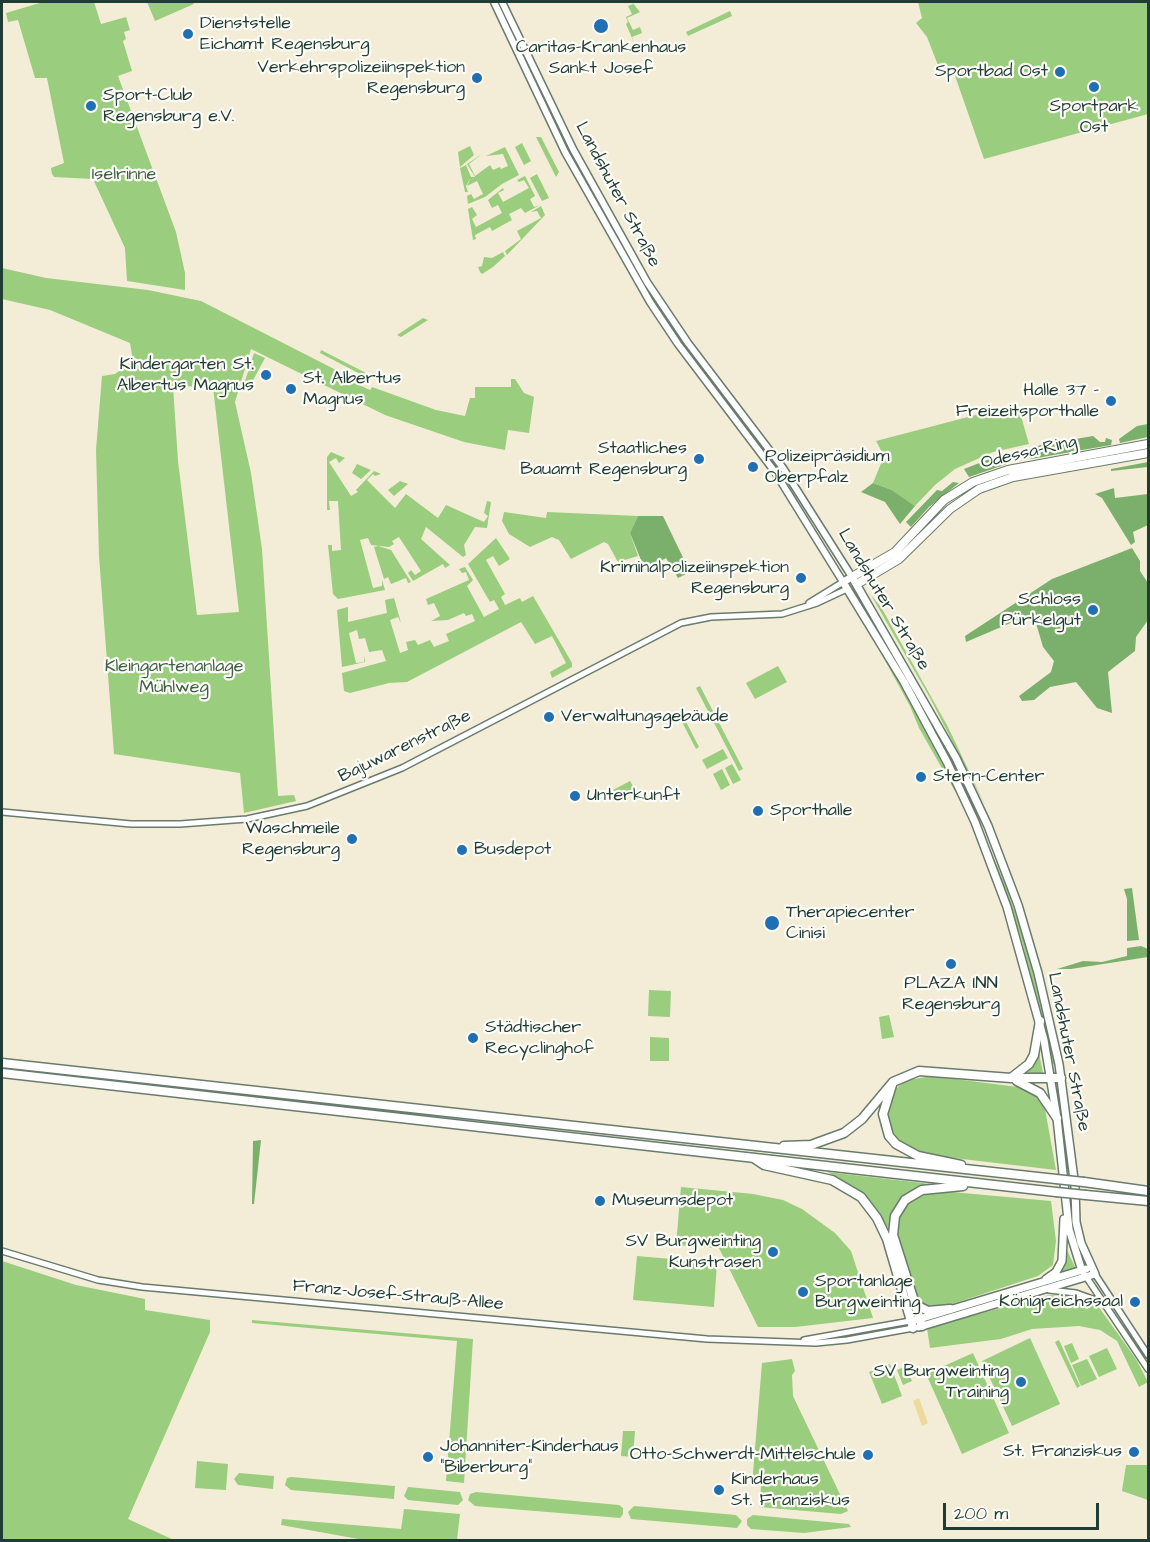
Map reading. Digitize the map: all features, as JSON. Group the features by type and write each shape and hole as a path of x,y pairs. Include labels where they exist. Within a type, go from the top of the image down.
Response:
{"highway":[{"name":"Odessa-Ring","path":"854,580 895,552 944,500 973,482 1008,470 1149,444"},
{"name":"Odessa-Ring","path":"854,580 899,559 950,509 979,489 1013,477 1149,453"},
{"path":"1011,1078 1029,1064 1035,1055 1040,1021"},
{"path":"2,1063 1149,1191"},
{"path":"743,1146 752,1143 811,1145 834,1139 862,1119 882,1092 894,1082 910,1074 930,1071 1011,1078 1061,1078"},
{"path":"2,1073 1149,1202"},
{"path":"1011,1078 1040,1093 1058,1118"},
{"path":"894,1082 883,1114 886,1130 896,1144 918,1156 966,1166 978,1172"},
{"path":"752,1158 765,1165 832,1180 861,1197 877,1218 916,1324"},
{"path":"916,1324 914,1304 893,1235 895,1216 905,1200 922,1190 949,1186 1028,1193 1036,1190"},
{"path":"914,1304 928,1311 950,1309"}],"main road":[{"name":"Landshuter Straße","path":"494,2 565,153 650,302 678,344 775,472 909,692 948,762 1007,907 1040,1021 1058,1118 1069,1229 1084,1274"},
{"name":"Landshuter Straße","path":"502,2 573,149 640,270 688,343 807,503 956,758 988,826 1018,905 1038,972 1061,1078 1075,1187 1076,1222 1080,1243 1093,1271"},
{"name":"Odessa-Ring","path":"845,585 854,580"},
{"path":"1036,1284 1053,1276 1062,1261 1065,1187"},
{"name":"Franz-Josef-Strauß-Allee","path":"916,1324 1047,1290 1093,1271"},
{"name":"Franz-Josef-Strauß-Allee","path":"916,1324 950,1309 1036,1284 1084,1274"}],"street":[{"name":"Bajuwarenstraße","path":"2,812 131,824 180,824 234,821 307,806 402,768 681,623 711,617 773,616 798,609 845,585"},
{"name":"Franz-Josef-Strauß-Allee","path":"2,1251 98,1280 142,1287 707,1339 796,1342 916,1324"},
{"path":"1093,1271 1149,1355"},
{"path":"1084,1274 1149,1369"},
{"path":"1047,1290 1076,1293 1104,1303"}],"green space":[{"name":"Iselrinne","path":"43,2 94,2 101,24 126,17 130,30 124,32 126,39 123,41 132,71 118,76 176,232 185,273 185,290 127,281 125,248 93,179 54,177 52,174 51,168 64,163 47,78 35,78 18,20 8,22 6,13"},
{"path":"147,2 193,2 194,4 155,21"},
{"path":"632,2 640,12 627,18 633,30 640,27 642,33 632,37 635,45 626,24 628,22 626,17 632,14 628,6 633,4"},
{"path":"918,2 1148,2 1148,114 984,159 953,70 941,73 927,37 916,23 922,18"},
{"path":"730,11 732,16 688,36 686,32"},
{"path":"536,137 541,137 559,172 556,177"},
{"path":"522,143 531,161 524,165 515,147"},
{"path":"470,146 474,155 460,167 458,152"},
{"path":"505,147 519,175 485,197 468,204 467,196 471,194 474,199 483,194 477,181 467,186 471,177 475,177 467,164 482,154 469,164 475,176 490,165 493,170 508,166 503,154 486,156"},
{"path":"577,161 637,267 635,268 604,215"},
{"path":"466,165 471,177 466,186 468,192 465,192 460,168"},
{"path":"537,174 549,198 542,201 530,178"},
{"path":"525,176 535,196 530,199 534,207 540,205 525,213 521,208 509,214 512,220 492,231 490,227 475,235 476,239 473,240 468,209 472,207 477,215 472,219 476,227 502,213 498,205 492,208 488,200 503,188 504,190 498,193 503,202 529,188 524,180 519,182 517,180"},
{"path":"541,206 545,215 507,255 505,251 521,239 517,231 541,218 537,211 531,212"},
{"path":"503,252 505,256 493,267 482,274 480,272 478,267 482,266 484,257 492,258"},
{"name":"Kleingartenanlage Mühlweg","path":"2,268 46,278 148,290 201,301 336,370 346,379 370,390 372,387 436,410 465,416 470,398 475,398 475,387 511,387 511,379 515,379 524,393 534,397 529,433 508,430 505,450 464,442 385,415 251,349 235,402 251,473 262,549 278,796 294,795 296,801 244,813 240,773 114,754 99,556 96,450 102,376 115,374 133,361 130,343 50,310 2,299","holes":["173,386 213,387 239,612 197,615 178,461"]},
{"path":"657,300 737,412 735,413 690,354 654,302"},
{"path":"423,318 428,320 401,337 397,335"},
{"path":"321,350 368,374 366,377 320,353"},
{"path":"254,353 265,358 251,384 245,381"},
{"path":"1010,406 1019,409 1029,444 993,452 955,469 935,485 915,506 892,490 873,483 884,456 876,441"},
{"path":"1148,424 1148,437 1120,443 1119,439 1137,426"},
{"path":"1093,436 1100,442 1105,442 1106,438 1112,440 1111,445 1031,459 1026,454 1040,445"},
{"path":"331,452 345,458 339,463 336,458 329,462 351,496 358,492 356,490 374,471 381,474 375,476 373,474 367,480 395,508 406,494 438,518 446,505 484,522 488,516 484,513 487,501 491,502 487,528 475,527 464,545 466,555 463,557 426,527 421,539 450,565 445,568 443,564 413,581 408,573 411,570 415,575 421,571 399,537 392,541 394,544 389,547 371,545 368,538 360,540 373,588 382,586 382,580 385,590 338,599 333,594 328,545 332,545 332,551 341,550 338,501 329,501 330,510 327,510 327,457"},
{"path":"1005,453 1010,463 969,477 964,469"},
{"path":"1148,462 1148,467 1111,471 1111,469"},
{"path":"357,464 371,470 361,479 352,473"},
{"path":"400,481 408,484 394,496 388,490"},
{"path":"953,482 959,483 929,507 911,527 906,522 937,490 942,491"},
{"path":"873,483 892,490 915,506 900,524 885,502 861,492"},
{"path":"1114,488 1115,498 1148,494 1148,525 1133,532 1135,542 1131,545 1102,498 1095,494"},
{"path":"504,512 546,518 547,512 638,516 630,533 638,556 618,562 608,544 604,542 571,559 559,540 552,537 530,547 509,534 502,521"},
{"path":"638,516 663,516 690,572 678,578 666,558 645,570 630,533"},
{"path":"496,538 510,559 499,566 493,556 486,560 505,594 501,597 505,605 520,598 522,602 533,596 572,663 572,667 552,678 550,672 566,663 552,636 535,644 521,622 407,682 389,683 350,693 344,691 342,673 386,661 382,650 369,652 365,638 359,639 357,630 349,633 356,663 364,662 364,655 365,662 342,667 337,610 348,607 348,622 387,613 385,600 394,598 401,623 398,617 390,620 400,653 408,650 406,642 415,640 418,645 430,640 434,647 449,641 446,634 475,621 472,614 466,616 464,613 448,620 431,621 440,616 434,603 428,605 426,599 469,580 466,572 462,573 459,569 465,567 473,580 467,586 484,617 499,609 494,600 490,602 468,564"},
{"path":"374,547 391,550 411,582 408,583 406,578 391,584 388,577 384,579"},
{"path":"1132,548 1140,561 1140,571 1148,583 1148,620 1136,637 1135,651 1108,672 1112,713 1097,708 1076,682 1050,687 1034,700 1022,701 1019,696 1051,672 1054,661 1043,647 1036,623 1027,616 966,642 965,636 1052,579"},
{"path":"871,595 881,607 948,727 985,805 930,698"},
{"path":"862,600 950,752 977,809 953,763 859,601"},
{"path":"877,646 912,702 941,756 956,793 919,728 910,706"},
{"path":"778,666 787,682 755,699 746,683"},
{"path":"700,686 743,769 739,771 696,688"},
{"path":"682,714 699,747 696,749 679,716"},
{"path":"723,749 728,758 707,769 702,760"},
{"path":"732,764 741,780 733,784 725,768"},
{"path":"722,769 730,785 721,790 713,774"},
{"path":"630,781 636,791 618,800 613,790"},
{"path":"988,845 1006,886 1033,966 1055,1064 1052,1065 1022,941"},
{"path":"1132,888 1139,940 1127,941 1127,899 1124,889"},
{"path":"1141,946 1148,949 1148,957 1071,969 1057,969 1083,961 1102,962 1127,956 1127,948"},
{"path":"649,990 671,991 670,1017 648,1016"},
{"path":"889,1015 894,1037 882,1039 879,1017"},
{"path":"650,1037 669,1038 669,1061 650,1061"},
{"path":"1039,1053 1043,1073 1023,1073"},
{"path":"931,1076 1018,1087 1035,1095 1045,1109 1056,1170 945,1157 944,1159 919,1152 901,1142 894,1136 886,1121 891,1094 904,1081"},
{"path":"261,1140 254,1204 252,1204 253,1141"},
{"path":"827,1172 931,1184 906,1194 896,1204 889,1229 869,1200 856,1188"},
{"name":"Sportanlage Burgweinting","path":"681,1187 753,1194 783,1200 802,1209 835,1233 851,1251 873,1318 795,1327 758,1327 718,1246 716,1248 676,1245"},
{"path":"952,1192 1051,1201 1056,1241 1053,1265 1038,1276 946,1306 923,1306 917,1300 899,1243 897,1227 902,1212 910,1202 928,1193"},
{"path":"1066,1248 1076,1269 1061,1274 1060,1273"},
{"path":"637,1256 717,1263 714,1307 633,1300"},
{"path":"2,1261 76,1285 145,1299 145,1310 210,1320 210,1332 128,1519 174,1540 2,1540"},
{"path":"1049,1295 1077,1297 1098,1306 1136,1359 1148,1382 1139,1387 1117,1341 1100,1330 1079,1326 1032,1329 1001,1339 930,1348 927,1328"},
{"path":"252,1320 473,1339 464,1483 446,1481 457,1341 252,1323"},
{"name":"SV Burgweinting Training","path":"1030,1338 1060,1404 1012,1426 982,1361"},
{"path":"1059,1340 1080,1386 1077,1388 1055,1342"},
{"path":"1072,1343 1079,1359 1071,1363 1064,1346"},
{"path":"1107,1348 1117,1369 1099,1377 1089,1356"},
{"path":"973,1353 1009,1433 962,1454 926,1374"},
{"path":"792,1359 795,1371 792,1375 793,1396 848,1511 841,1514 759,1507 761,1486 752,1485 762,1363"},
{"path":"1087,1359 1097,1379 1081,1386 1072,1365"},
{"path":"890,1364 902,1396 882,1404 869,1372"},
{"path":"906,1366 912,1381 903,1385 897,1370"},
{"path":"623,1431 635,1431 633,1457 621,1456"},
{"path":"197,1461 228,1464 226,1490 195,1488"},
{"path":"1126,1465 1148,1465 1148,1500 1122,1491"},
{"path":"239,1473 274,1476 273,1489 238,1485 234,1479"},
{"path":"287,1478 395,1486 394,1499 291,1490 285,1485"},
{"path":"408,1487 460,1492 463,1500 458,1505 408,1500 404,1496"},
{"path":"476,1492 619,1505 623,1508 623,1514 620,1518 475,1506 468,1500 470,1494"},
{"path":"634,1506 736,1515 742,1521 737,1528 631,1519 628,1512"},
{"path":"404,1509 460,1514 457,1540 364,1540 281,1525 282,1519 401,1529"},
{"path":"753,1515 849,1524 851,1527 804,1533 751,1529 747,1525 747,1519"}],"sand":[{"path":"919,1398 928,1423 922,1426 913,1401"}],"place":[{"name":"Caritas-Krankenhaus Sankt Josef","path":"601,26"},
{"name":"Dienststelle Eichamt Regensburg","path":"188,34"},
{"name":"Sportbad Ost","path":"1060,72"},
{"name":"Verkehrspolizeiinspektion Regensburg","path":"477,78"},
{"name":"Sportpark Ost","path":"1094,87"},
{"name":"Sport-Club Regensburg e.V.","path":"91,106"},
{"name":"Kindergarten St. Albertus Magnus","path":"266,375"},
{"name":"St. Albertus Magnus","path":"291,389"},
{"name":"Halle 37 - Freizeitsporthalle","path":"1111,401"},
{"name":"Staatliches Bauamt Regensburg","path":"699,459"},
{"name":"Polizeipräsidium Oberpfalz","path":"753,467"},
{"name":"Kriminalpolizeiinspektion Regensburg","path":"801,578"},
{"name":"Schloss Pürkelgut","path":"1093,610"},
{"name":"Verwaltungsgebäude","path":"549,717"},
{"name":"Stern-Center","path":"921,777"},
{"name":"Unterkunft","path":"575,796"},
{"name":"Sporthalle","path":"758,811"},
{"name":"Waschmeile Regensburg","path":"352,839"},
{"name":"Busdepot","path":"462,850"},
{"name":"Therapiecenter Cinisi","path":"772,923"},
{"name":"PLAZA INN Regensburg","path":"951,964"},
{"name":"Städtischer Recyclinghof","path":"473,1038"},
{"name":"Museumsdepot","path":"600,1201"},
{"name":"SV Burgweinting Kunstrasen","path":"773,1252"},
{"name":"Sportanlage Burgweinting","path":"803,1292"},
{"name":"Königreichssaal","path":"1135,1302"},
{"name":"SV Burgweinting Training","path":"1021,1382"},
{"name":"St. Franziskus","path":"1134,1452"},
{"name":"Otto-Schwerdt-Mittelschule","path":"868,1455"},
{"name":"Johanniter-Kinderhaus \"Biberburg\"","path":"428,1457"},
{"name":"Kinderhaus St. Franziskus","path":"719,1490"}]}
